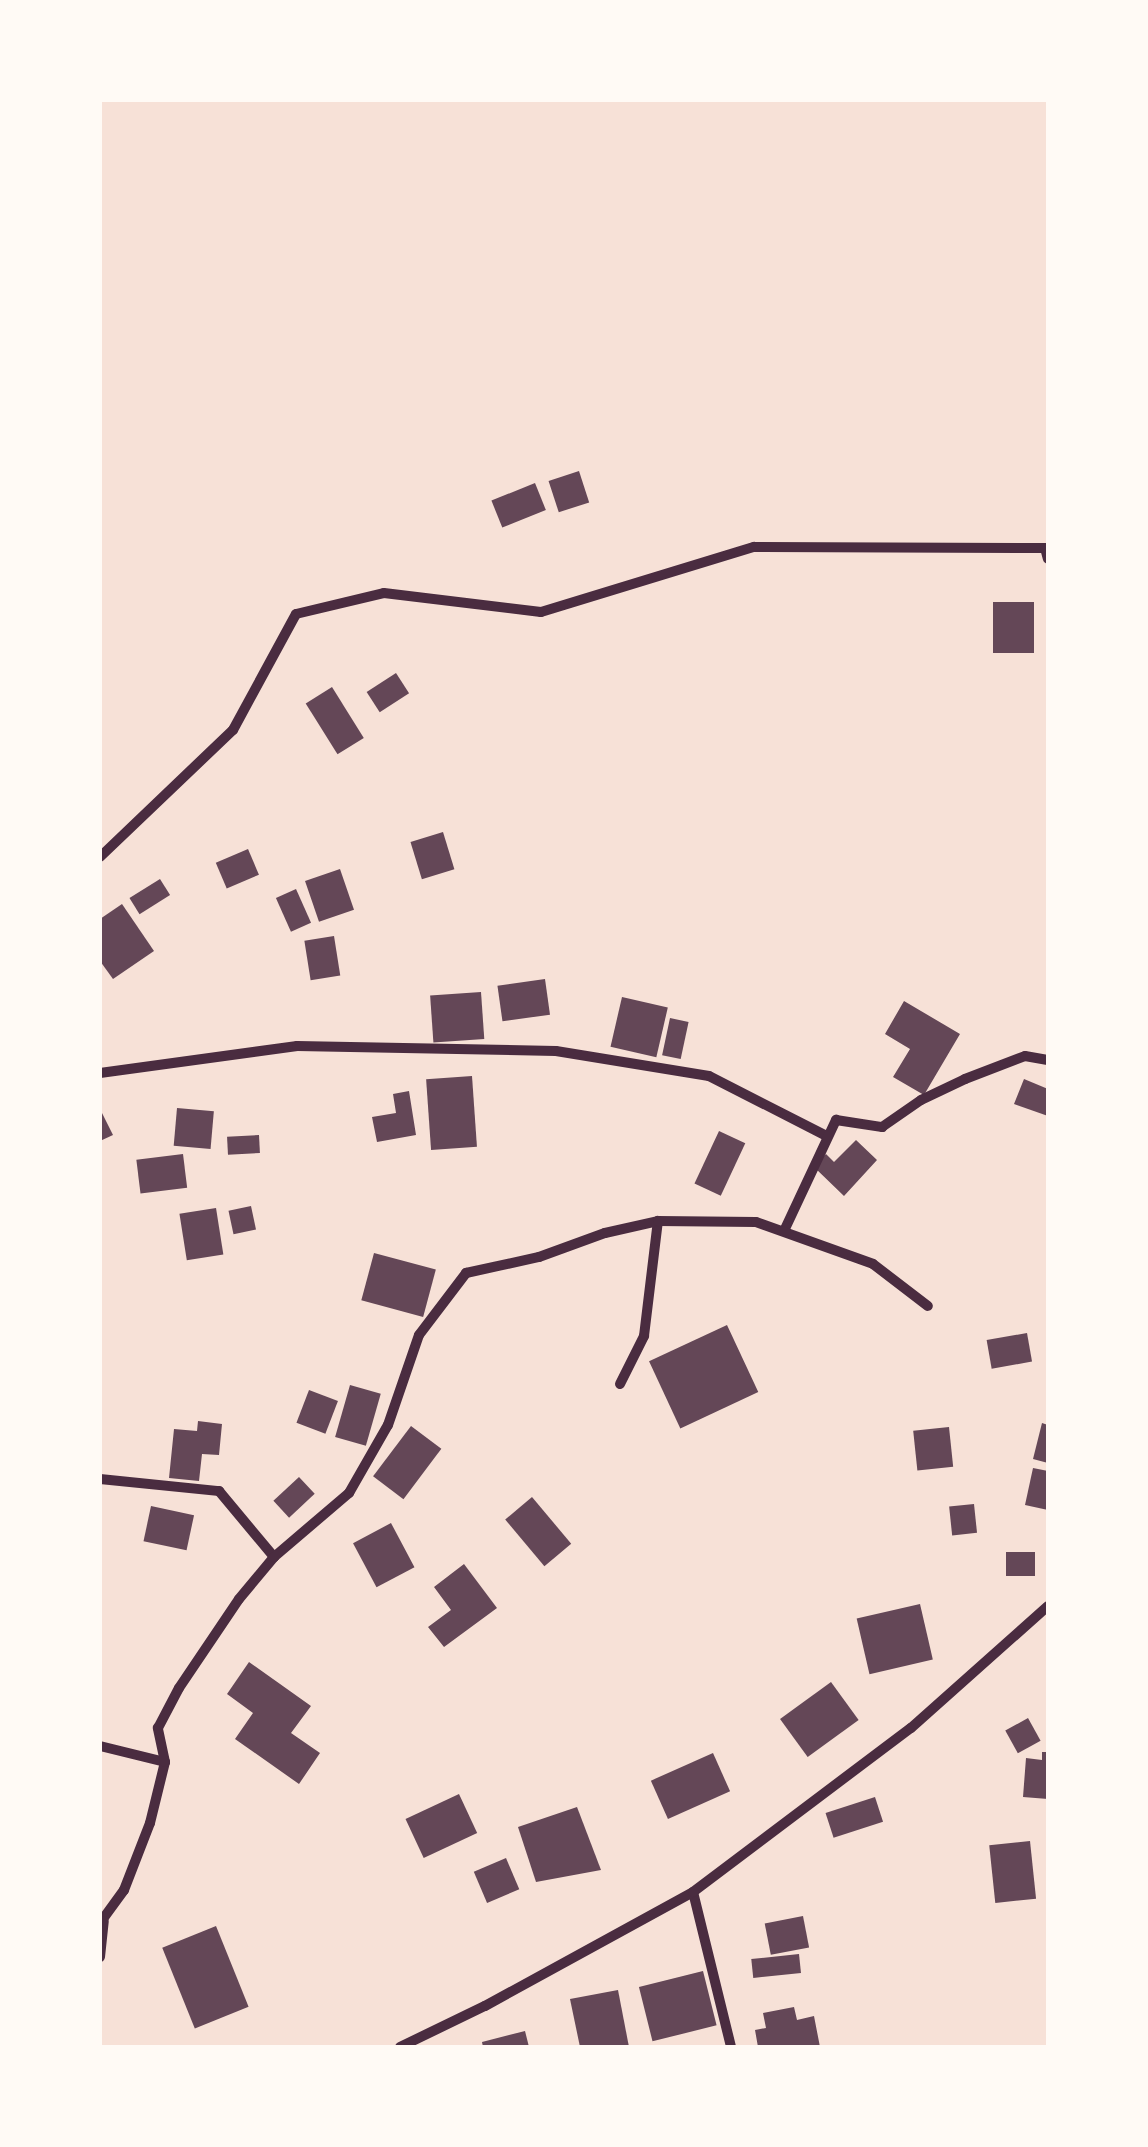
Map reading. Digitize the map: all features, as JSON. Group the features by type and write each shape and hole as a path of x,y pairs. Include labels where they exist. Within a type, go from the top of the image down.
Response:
{"street":[{"path":"100,856 234,730 296,614 384,593 540,612 754,547 1044,548 1048,559"},
{"path":"100,1072 297,1046 556,1051 709,1076 827,1136"},
{"path":"784,1231 836,1120 882,1127 920,1100 965,1079 1025,1056 1048,1060"},
{"path":"620,1384 644,1336 658,1220"},
{"path":"100,1957 102,1922 124,1890 150,1823 165,1762 158,1728 179,1688 239,1599 274,1557 349,1493 388,1425 420,1335 466,1273 539,1258 604,1233 658,1220 756,1222 873,1264 928,1306"},
{"path":"100,1478 219,1491 274,1557"},
{"path":"400,2047 485,2006 693,1892 912,1728 1048,1606"},
{"path":"100,1746 165,1762"},
{"path":"693,1892 731,2047"}],"building":[{"path":"579,471 589,502 559,512 549,481"},
{"path":"535,483 546,510 502,527 491,501"},
{"path":"993,602 1034,602 1034,653 993,653"},
{"path":"396,673 409,693 380,712 367,692"},
{"path":"332,687 364,738 338,754 306,703"},
{"path":"443,832 454,869 422,879 410,842"},
{"path":"248,849 259,875 227,888 216,863"},
{"path":"340,869 354,910 319,922 305,881"},
{"path":"160,879 170,895 140,914 129,898"},
{"path":"296,889 311,923 291,932 276,898"},
{"path":"122,904 154,951 113,979 100,961 100,919"},
{"path":"334,936 340,976 311,980 304,941"},
{"path":"545,979 550,1015 502,1021 497,986"},
{"path":"481,992 484,1039 433,1042 430,996"},
{"path":"622,997 668,1008 656,1057 611,1047"},
{"path":"904,1001 960,1034 924,1095 893,1077 910,1049 885,1034"},
{"path":"670,1018 689,1022 681,1059 662,1055"},
{"path":"472,1076 477,1147 431,1150 426,1079"},
{"path":"1024,1079 1048,1089 1048,1116 1014,1104"},
{"path":"409,1091 416,1135 377,1142 372,1117 396,1113 393,1094"},
{"path":"177,1108 214,1111 211,1149 174,1146"},
{"path":"100,1109 113,1135 100,1141"},
{"path":"719,1131 745,1143 721,1196 694,1184"},
{"path":"259,1135 260,1153 228,1155 227,1137"},
{"path":"856,1140 877,1160 844,1196 814,1167 826,1154 834,1162"},
{"path":"183,1154 187,1188 140,1193 136,1160"},
{"path":"251,1206 256,1229 233,1234 229,1211"},
{"path":"216,1208 223,1254 187,1260 179,1214"},
{"path":"374,1253 436,1270 423,1317 361,1300"},
{"path":"727,1325 758,1392 680,1428 649,1361"},
{"path":"1027,1333 1032,1362 992,1369 987,1340"},
{"path":"350,1385 381,1394 366,1446 335,1437"},
{"path":"309,1390 338,1401 325,1434 296,1423"},
{"path":"198,1421 222,1424 219,1455 202,1454 199,1481 169,1478 174,1429 197,1431"},
{"path":"1042,1423 1048,1425 1048,1463 1033,1459"},
{"path":"411,1426 441,1449 403,1499 373,1476"},
{"path":"949,1427 953,1467 917,1471 913,1431"},
{"path":"1033,1468 1048,1471 1048,1510 1025,1505"},
{"path":"299,1477 315,1494 289,1518 273,1501"},
{"path":"532,1497 571,1544 544,1566 505,1519"},
{"path":"974,1504 977,1533 952,1535 949,1507"},
{"path":"151,1506 194,1515 187,1550 144,1541"},
{"path":"391,1523 414,1567 377,1587 353,1543"},
{"path":"1006,1552 1035,1552 1035,1576 1006,1576"},
{"path":"464,1564 497,1608 444,1647 428,1627 451,1610 434,1587"},
{"path":"920,1604 933,1660 869,1674 857,1619"},
{"path":"249,1662 311,1706 291,1733 320,1753 299,1784 235,1739 253,1713 227,1694"},
{"path":"831,1682 859,1720 808,1757 780,1719"},
{"path":"1028,1718 1041,1741 1018,1753 1005,1731"},
{"path":"1042,1752 1048,1752 1048,1799 1023,1797 1026,1758 1042,1760"},
{"path":"713,1753 730,1791 668,1819 651,1781"},
{"path":"459,1794 477,1833 424,1858 406,1819"},
{"path":"875,1797 883,1822 834,1838 826,1813"},
{"path":"577,1807 601,1870 536,1882 518,1827"},
{"path":"1030,1841 1036,1899 995,1903 989,1845"},
{"path":"506,1858 519,1889 487,1903 474,1872"},
{"path":"803,1916 809,1947 771,1955 765,1923"},
{"path":"216,1926 249,2007 195,2028 162,1948"},
{"path":"799,1954 801,1973 753,1978 751,1959"},
{"path":"703,1971 717,2025 653,2041 639,1987"},
{"path":"618,1990 629,2047 580,2047 570,1999"},
{"path":"794,2007 797,2020 814,2016 820,2047 758,2047 755,2030 766,2028 763,2013"},
{"path":"525,2031 529,2047 483,2047 482,2042"}]}
